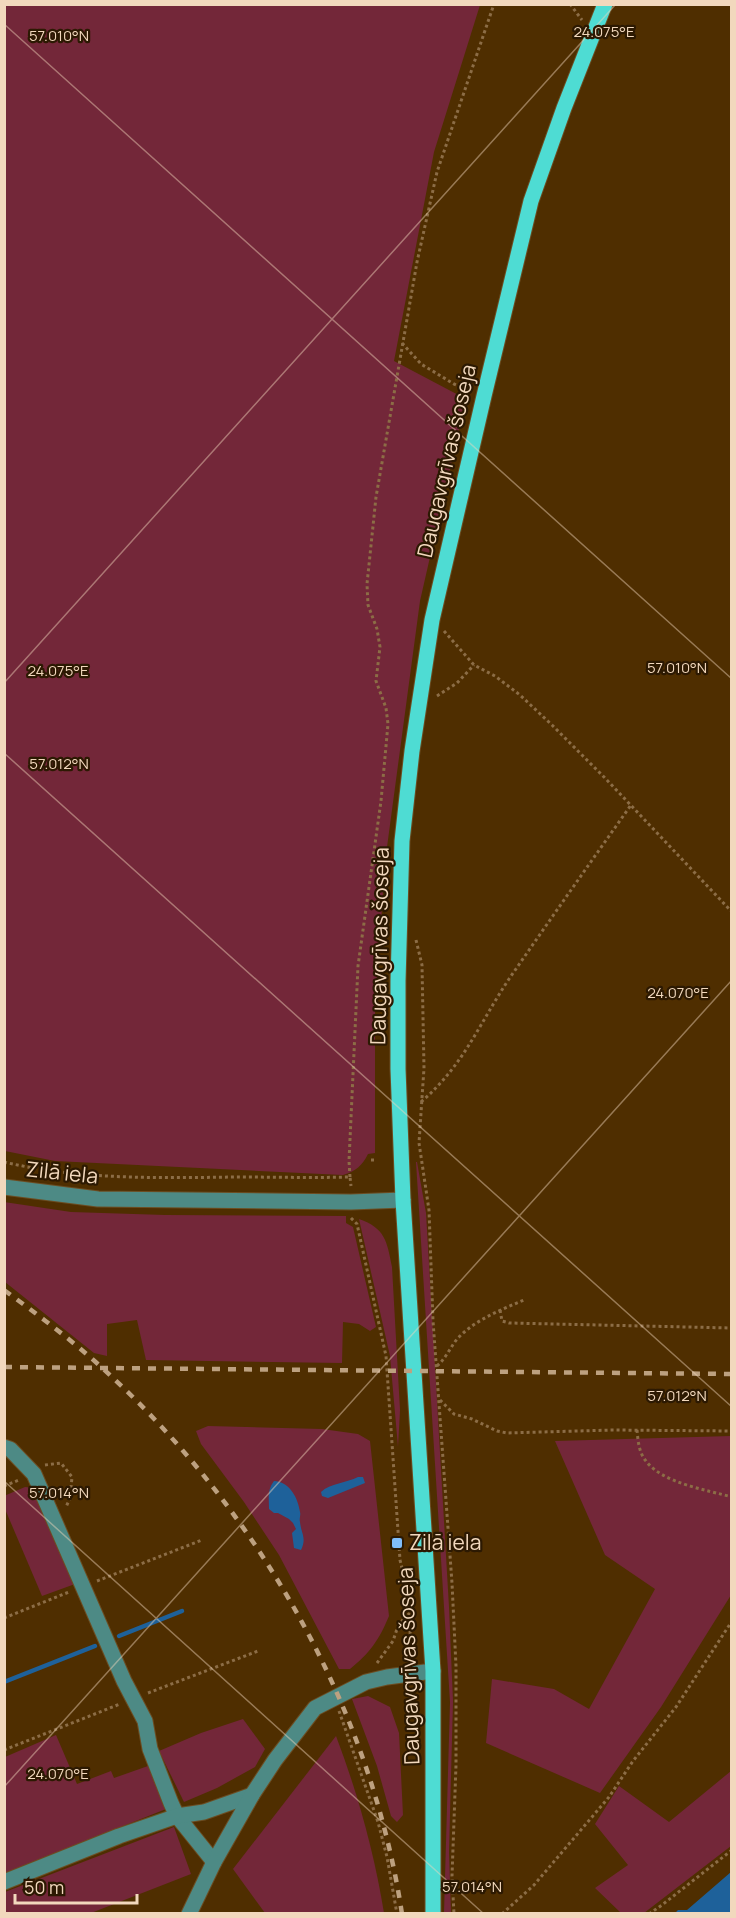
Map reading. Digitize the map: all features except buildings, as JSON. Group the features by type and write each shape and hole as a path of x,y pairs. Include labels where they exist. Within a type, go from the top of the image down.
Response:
{"main road":[{"name":"Daugavgrīvas šoseja","path":"434,1914 433,1671 403,1200 398,1047 400,894 406,799 432,620 531,201 564,108 605,4"}],"street":[{"name":"Zilā iela","path":"4,1187 60,1195 134,1200 351,1202 403,1200"},
{"path":"4,1447 10,1449 34,1474 124,1681 145,1721 150,1749 177,1816 214,1862"},
{"path":"185,1912 252,1795 275,1760 315,1708 366,1682 433,1671"},
{"path":"4,1882 119,1836 177,1816 204,1812 252,1795"}],"path":[{"path":"351,1186 349,1161 358,966 381,801 388,724 386,708 376,681 380,647 377,629 368,605 367,584 376,497 417,262 437,172 494,4"},
{"path":"402,343 421,364 454,384 484,396"},
{"path":"432,620 458,645 474,665 495,676 520,695 631,805 732,912"},
{"path":"419,704 448,689 474,665"},
{"path":"421,1101 439,1086 463,1056 508,981 631,805"},
{"path":"414,930 422,965 423,1068 419,1143 429,1210 436,1366 456,1666 456,1765 452,1876 454,1914"},
{"path":"370,1160 375,1160"},
{"path":"4,1162 34,1169 97,1175 176,1178 350,1177"},
{"path":"351,1215 352,1220 357,1224 386,1356 400,1560 410,1609 412,1674"},
{"path":"436,1366 444,1360 455,1342 467,1330 500,1310 524,1300"},
{"path":"500,1310 501,1321 509,1323 732,1328"},
{"path":"439,1400 454,1414 498,1431 518,1434 637,1430 732,1431"},
{"path":"637,1430 642,1456 656,1471 678,1481 732,1497"},
{"path":"34,1474 47,1463 61,1463 72,1477 70,1498 57,1527"},
{"path":"4,1618 202,1540"},
{"path":"366,1682 369,1672 381,1660 410,1609"},
{"path":"502,1914 534,1885 609,1797 633,1761 676,1707 732,1621"},
{"path":"334,1698 378,1822 397,1914"},
{"path":"649,1914 732,1850"}],"shaded area":[{"path":"4,5 480,5 434,152 394,361 466,399 420,601 385,862 375,1013 375,1153 368,1154 358,1168 343,1175 55,1161 5,1151"},
{"path":"416,1162 426,1213 449,1607 453,1701 449,1852 451,1914 444,1913 450,1702"},
{"path":"4,1202 71,1212 346,1216 346,1223 353,1227 376,1327 370,1331 359,1324 343,1322 342,1363 146,1360 137,1320 107,1324 107,1356 94,1353 5,1282"},
{"path":"359,1219 380,1231 386,1243 392,1267 400,1410 398,1447 390,1356"},
{"path":"208,1426 322,1429 358,1434 370,1441 389,1616 373,1646 350,1669 339,1669 279,1555 244,1502 201,1444 196,1431"},
{"path":"731,1436 731,1595 661,1707 600,1793 486,1743 492,1679 554,1689 589,1709 655,1589 605,1555 555,1441"},
{"path":"25,1487 35,1488 75,1584 42,1596 5,1509 4,1496"},
{"path":"368,1696 390,1707 399,1733 403,1815 397,1822 391,1816 377,1766 352,1699"},
{"path":"243,1719 265,1749 255,1767 217,1788 184,1802 159,1751 201,1733"},
{"path":"56,1735 77,1784 111,1771 114,1778 148,1766 166,1809 5,1873 5,1757"},
{"path":"336,1736 364,1823 384,1913 265,1913 233,1869"},
{"path":"731,1771 731,1846 644,1913 621,1913 595,1888 628,1865 595,1824 619,1786 669,1822"},
{"path":"174,1827 191,1874 91,1913 5,1913 5,1892"}],"water":[{"path":"363,1477 365,1483 328,1498 322,1496 321,1492 329,1487"},
{"path":"274,1481 285,1484 297,1501 304,1539 301,1550 294,1548 292,1533 296,1529 293,1523 269,1509 269,1491"},
{"path":"731,1872 731,1913 675,1913 678,1910 687,1910"}],"waterway":[{"path":"119,1636 182,1611"},
{"path":"4,1682 95,1646"}],"railway":[{"path":"4,1290 59,1331 98,1364 165,1431 215,1490 261,1554 301,1621 336,1691 365,1763 387,1838 402,1914"},
{"path":"4,1367 732,1374"}],"place":[{"name":"Zilā iela","path":"397,1543"}]}
